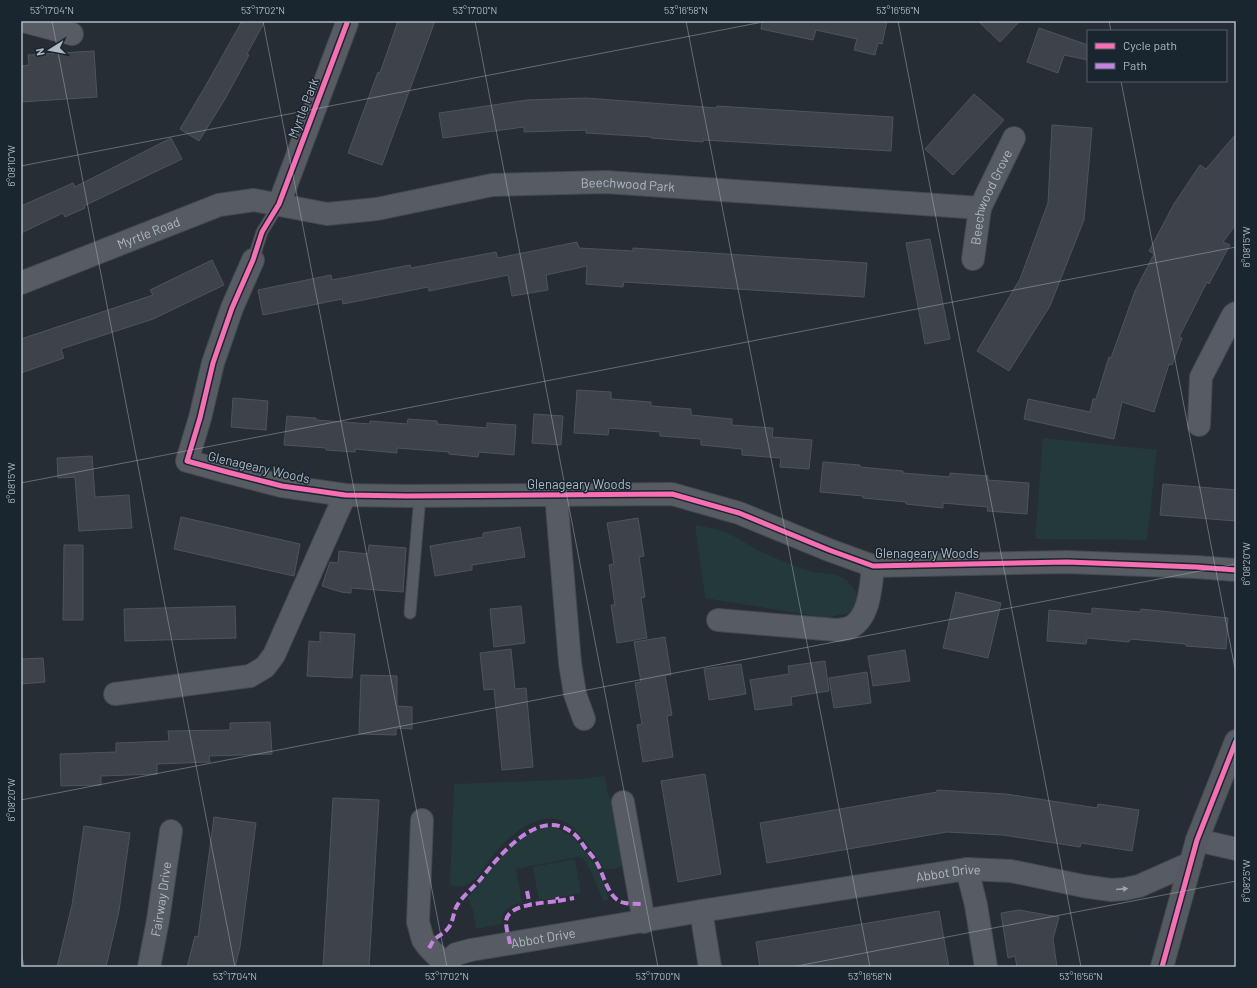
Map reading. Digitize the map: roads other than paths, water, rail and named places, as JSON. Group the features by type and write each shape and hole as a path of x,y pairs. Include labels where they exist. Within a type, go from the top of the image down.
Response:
{"main road":[{"path":"1162,967 1197,840 1236,741"}],"street":[{"path":"23,21 72,34"},
{"name":"Myrtle Park","path":"279,204 351,22"},
{"name":"Beechwood Grove","path":"973,259 980,208 1014,138"},
{"name":"Beechwood Park","path":"279,204 327,214 377,208 492,185 606,182 980,208"},
{"name":"Myrtle Road","path":"21,283 219,205 254,200 279,204"},
{"name":"Glenageary Woods","path":"253,260 232,308 213,363 200,418 187,461 282,486 345,495 420,496 672,494 739,514 873,566 1067,562 1236,570"},
{"path":"1199,425 1201,377 1233,315 1236,313"},
{"name":"Glenageary Woods","path":"556,494 570,663 575,694 584,719"},
{"path":"115,694 250,676 265,667 274,655 345,495"},
{"name":"Glenageary Woods","path":"718,620 836,630 850,628 858,621 866,608 870,596 873,566"},
{"path":"623,802 644,922"},
{"name":"Abbot Drive","path":"422,820 418,922 422,940 444,965 456,954 471,950 967,869 1011,871 1083,886 1111,890 1139,886 1191,863"},
{"name":"Fairway Drive","path":"149,967 158,920 171,832"},
{"path":"1197,840 1236,849"},
{"path":"967,869 976,906 986,967"},
{"path":"701,912 710,967"}],"lane":[{"name":"Glenageary Woods","path":"253,260 262,232 279,204"},
{"path":"410,613 420,496"}]}
